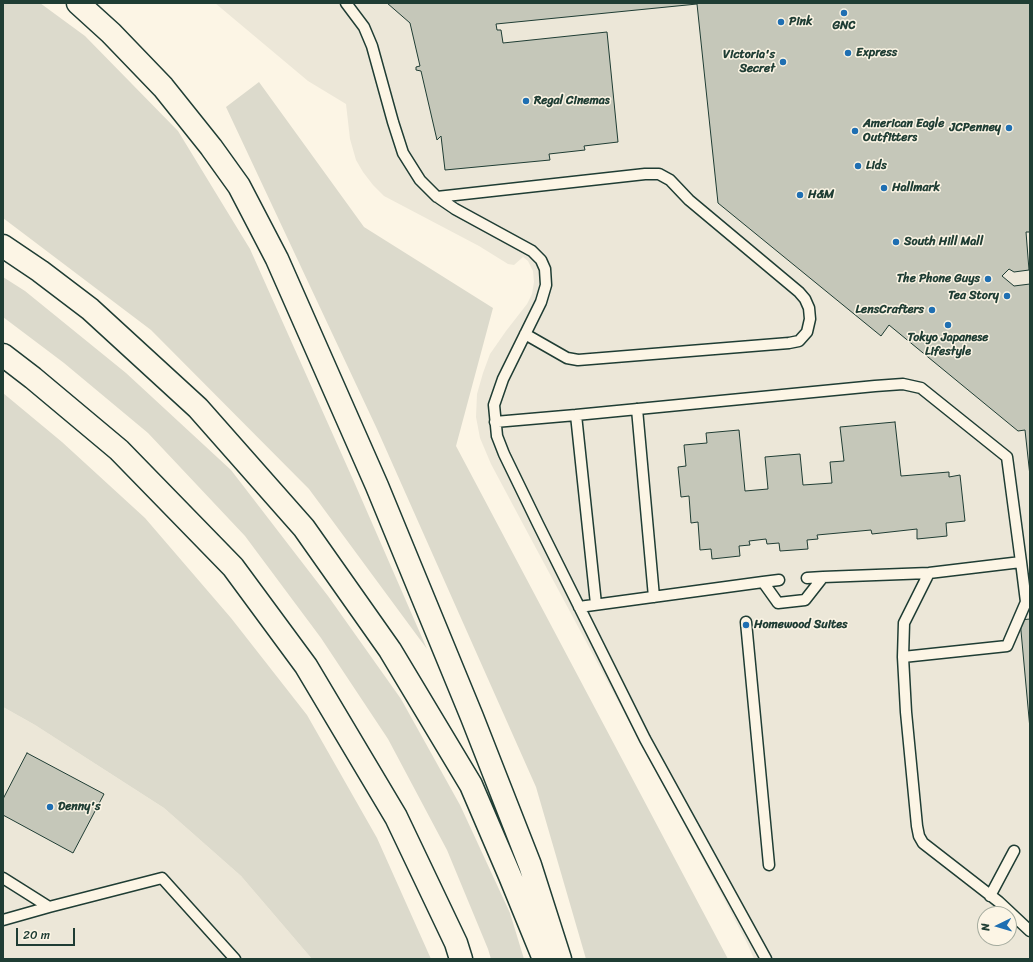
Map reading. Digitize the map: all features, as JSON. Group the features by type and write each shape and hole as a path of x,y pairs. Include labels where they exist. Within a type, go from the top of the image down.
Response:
{"highway":[{"path":"78,3 111,33 163,87 211,147 239,186 277,259 377,486 475,725 530,865 560,959"},
{"path":"3,246 40,271 90,309 192,403 304,528 390,650 471,785 544,959"},
{"path":"3,354 119,450 233,567 306,666 396,817 456,942 461,959"}],"lane":[{"path":"346,3 364,27 372,46 403,153 420,180 437,197 455,209 532,251 541,260 545,269 546,285 541,302 503,378 494,405 497,436 504,454 645,739 766,959"},
{"path":"437,197 645,174 659,174 670,180 689,200 799,292 805,299 809,308 810,319 807,332 798,340 789,343 578,360 566,358 525,334"},
{"path":"495,422 875,386 903,384 921,388 1007,457 1026,602 1007,646 903,657"},
{"path":"637,409 654,597"},
{"path":"576,415 596,604"},
{"path":"807,578 929,572 1021,562"},
{"path":"929,572 904,623 903,657 907,727 919,836 923,843 1030,930"},
{"path":"763,582 778,603 805,600 822,577"},
{"path":"579,607 779,580"},
{"path":"746,622 769,865"},
{"path":"990,896 1014,851"},
{"path":"3,878 49,907"},
{"path":"3,920 162,878 235,959"}],"shaded area":[{"path":"3,3 40,3 85,36 178,131 250,249 427,649 309,489 151,330 3,218"},
{"path":"215,3 1030,3 1030,959 754,959 723,897 491,464 480,438 476,417 477,394 483,373 490,354 527,304 532,294 534,282 533,271 528,261 523,257 514,265 508,264 479,246 384,196 373,185 356,160 350,139 346,104 308,81"},
{"path":"259,82 364,227 493,308 456,446 728,959 586,959 536,787 377,429 226,107"},
{"path":"3,277 25,291 126,373 231,470 328,596 401,699 460,805 510,913 524,959 491,959 447,850 388,739 321,638 245,536 148,433 64,363 3,317"},
{"path":"3,393 62,442 145,518 231,618 307,715 377,838 431,959 312,959 241,876 164,808 35,725 3,707"},
{"path":"3,707 35,725 164,808 241,876 312,959 3,959"}],"building":[{"name":"South Hill Mall","path":"387,3 1030,3 1030,232 1026,232 1029,270 1014,272 1009,269 1002,276 1014,286 1030,284 1030,476 1025,430 1018,431 889,325 881,336 718,203 697,4 496,24 497,30 501,30 503,43 607,32 618,142 584,146 585,150 549,154 550,160 445,170 441,136 437,140 421,71 416,70 416,67 420,66 410,23"},
{"path":"895,422 901,476 949,472 949,477 960,475 965,521 946,523 947,536 917,539 917,529 872,534 871,530 817,535 818,539 807,540 808,549 780,551 779,543 767,544 766,539 749,541 750,545 739,546 740,556 712,559 711,549 700,550 698,522 691,523 689,496 681,497 678,467 686,466 684,445 707,443 706,433 739,430 745,491 768,489 765,457 800,454 803,485 832,483 830,462 844,461 840,427"},
{"path":"1030,619 1030,729 1020,620"},
{"name":"Denny's","path":"27,753 104,794 73,853 3,815 3,799"}],"place":[{"name":"GNC","path":"844,13"},
{"name":"Pink","path":"781,22"},
{"name":"Express","path":"848,53"},
{"name":"Victoria's Secret","path":"783,62"},
{"name":"Regal Cinemas","path":"526,101"},
{"name":"JCPenney","path":"1009,128"},
{"name":"American Eagle Outfitters","path":"855,131"},
{"name":"Lids","path":"858,166"},
{"name":"Hallmark","path":"884,188"},
{"name":"H&M","path":"800,195"},
{"name":"South Hill Mall","path":"896,242"},
{"name":"The Phone Guys","path":"988,279"},
{"name":"Tea Story","path":"1007,296"},
{"name":"LensCrafters","path":"932,310"},
{"name":"Tokyo Japanese Lifestyle","path":"948,325"},
{"name":"Homewood Suites","path":"746,625"},
{"name":"Denny's","path":"50,807"}]}
